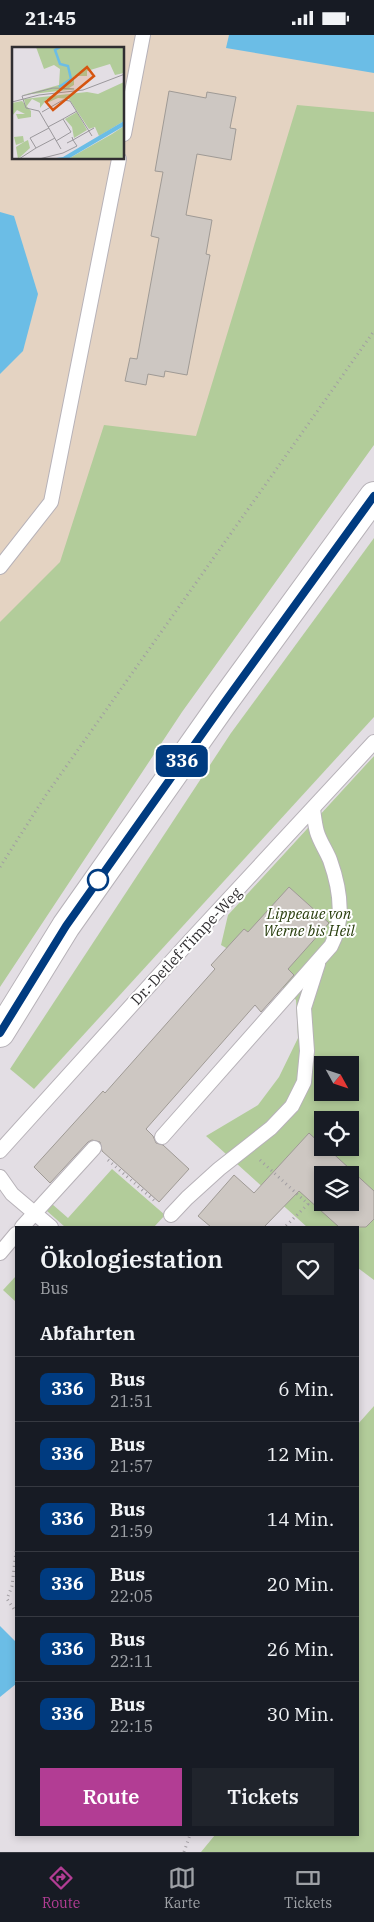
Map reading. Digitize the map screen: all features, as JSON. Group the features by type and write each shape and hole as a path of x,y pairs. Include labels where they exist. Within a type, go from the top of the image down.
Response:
{"main road":[{"path":"0,1033 66,926 374,496"}],"lane":[{"path":"125,129 143,35"},
{"path":"0,567 51,502 119,160"},
{"name":"Dr.-Detlef-Timpe-Weg","path":"0,1151 187,944 374,743"},
{"path":"162,1137 320,956 331,947 336,937 340,921 339,899 330,860 317,832 313,809"},
{"path":"171,1215 187,1198 271,1128 292,1106 304,1081 307,1051 304,1007 320,956"},
{"path":"23,1226 94,1148"},
{"path":"0,1177 12,1193 50,1226"},
{"path":"0,1253 15,1235"}],"path":[{"path":"0,867 46,795 374,331"},
{"path":"246,1147 308,1204 287,1226"},
{"path":"94,1148 171,1215"},
{"path":"15,1560 12,1585 7,1599 15,1611"},
{"path":"184,1852 190,1836"}],"shaded area":[{"path":"0,35 374,35 374,282 0,808"}],"green space":[{"path":"297,105 374,112 374,445 182,712 0,987 0,622 60,562 104,425 196,436"},
{"path":"374,538 374,717 34,1089 10,1069 231,733"},
{"name":"Lippeaue von Werne bis Heil","path":"374,756 374,1280 359,1269 359,1226 306,1226 206,1136 258,1105 279,1077 298,1038 296,1000 266,971 221,945 228,915"},
{"path":"112,1169 165,1215 155,1226 64,1226 47,1211 52,1204 68,1218"},
{"path":"15,1277 15,1301 3,1290"},
{"path":"374,1406 374,1852 201,1852 214,1836 359,1836 359,1423"}],"water":[{"path":"229,35 374,35 374,73 226,48"},
{"path":"0,212 14,216 38,294 23,351 0,374"},
{"path":"0,1626 15,1641 15,1685 0,1697"}],"building":[{"path":"169,91 206,98 207,92 236,97 230,128 236,129 231,160 197,154 186,215 212,220 206,254 210,255 187,375 165,371 164,377 148,374 146,385 125,381 130,358 137,359 159,238 151,236 163,172 155,171"},
{"path":"289,887 329,923 288,969 294,975 261,1012 255,1005 146,1129 153,1136 156,1143 163,1145 189,1169 159,1202 102,1151 100,1142 92,1140 50,1183 34,1167 103,1091 105,1093 215,969 211,965 244,929 248,932"},
{"path":"309,1133 314,1138 314,1156 336,1156 347,1166 314,1166 314,1204 299,1191 265,1226 210,1226 198,1216 234,1175 254,1193"},
{"path":"359,1177 374,1191 374,1219 366,1227 338,1226 321,1211 359,1211"}],"bus line":[{"name":"336","path":"0,1033 66,926 374,496"}]}
